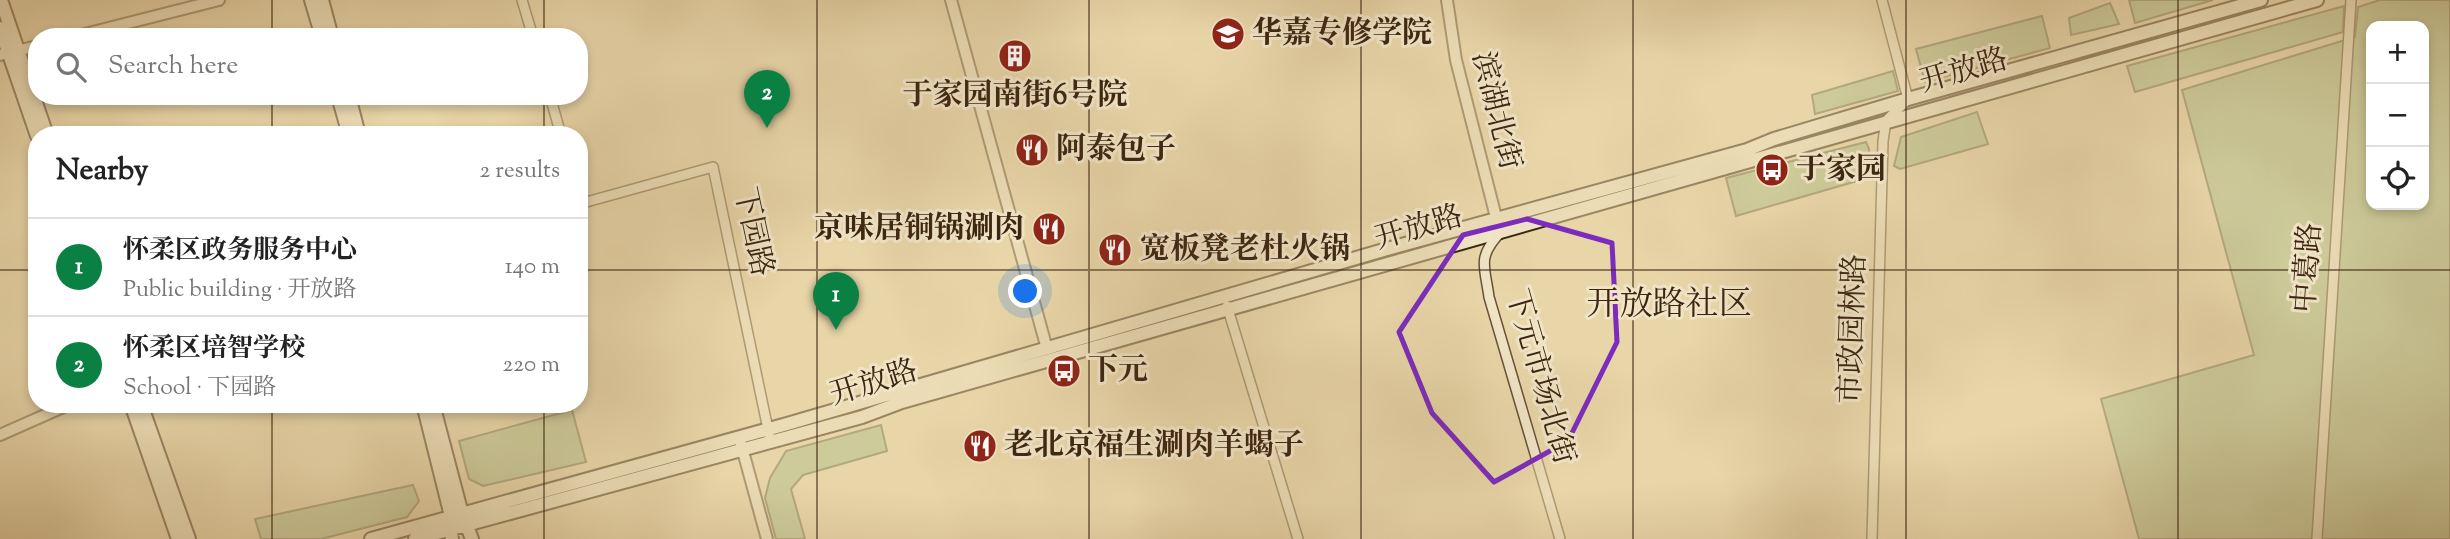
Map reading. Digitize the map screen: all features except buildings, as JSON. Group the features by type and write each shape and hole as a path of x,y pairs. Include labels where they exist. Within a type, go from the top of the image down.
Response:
{"main road":[{"path":"1,0 9,53 28,94"},
{"path":"311,0 319,28"},
{"path":"322,0 330,28"},
{"name":"开放路","path":"1499,226 1908,99 2261,0"},
{"name":"开放路","path":"415,539 740,436 769,436 862,417 902,402 1226,304 2317,0"},
{"path":"0,28 34,126"},
{"path":"33,105 43,126"},
{"path":"341,105 346,126"},
{"path":"351,105 357,126"},
{"name":"开放路","path":"371,539 457,525 743,450 769,436 1046,349 1226,304"},
{"path":"134,413 178,539"},
{"path":"144,413 189,539"},
{"path":"426,413 457,525 472,539"},
{"path":"435,413 457,525"}],"street":[{"path":"109,28 219,0"},
{"path":"522,0 530,28"},
{"path":"951,0 1046,349"},
{"name":"滨湖北街","path":"1447,0 1456,60 1499,226"},
{"path":"1882,0 1908,99 1886,121"},
{"name":"中葛路","path":"2317,539 2351,0"},
{"path":"9,53 28,48"},
{"path":"553,105 558,126"},
{"name":"市政园林路","path":"1872,539 1883,141 1886,121"},
{"name":"下园路","path":"588,199 713,167 769,436"},
{"name":"下元市场北街","path":"1499,226 1485,249 1483,260 1489,297 1560,539"},
{"path":"1226,304 1298,539"},
{"path":"0,435 50,413"},
{"path":"740,436 767,539"}],"highlighted area":[{"path":"1527,219 1612,243 1617,342 1568,441 1494,482 1432,413 1399,332 1463,235"}],"green space":[{"path":"2129,0 2213,0 2135,23"},
{"path":"2380,0 2450,0 2450,539 2139,539 2101,399 2254,355 2182,90 2355,37 2358,7"},
{"path":"2110,3 2119,24 2071,35 2069,18"},
{"path":"2344,6 2343,32 2135,92 2127,66"},
{"path":"2042,16 2050,48 1925,82 1916,49"},
{"path":"1893,71 1898,91 1815,114 1812,95"},
{"path":"1977,112 1988,144 1900,169 1894,166 1901,137"},
{"path":"1866,142 1871,177 1736,216 1726,178"},
{"path":"561,413 573,413 586,462 483,486 469,479 459,441"},
{"path":"881,425 887,451 803,475 791,489 805,539 776,539 765,498 770,478 786,451"},
{"path":"413,485 419,501 407,517 321,539 261,539 255,519"}],"place":[{"name":"华嘉专修学院","path":"1228,34"},
{"name":"于家园南街6号院","path":"1015,56"},
{"name":"怀柔区培智学校","path":"767,128"},
{"name":"阿泰包子","path":"1032,150"},
{"name":"于家园","path":"1772,170"},
{"name":"京味居铜锅涮肉","path":"1049,229"},
{"name":"宽板凳老杜火锅","path":"1115,250"},
{"name":"怀柔区政务服务中心","path":"836,330"},
{"name":"下元","path":"1064,371"},
{"name":"老北京福生涮肉羊蝎子","path":"980,446"}],"district":[{"name":"开放路社区","path":"1669,306"}]}
